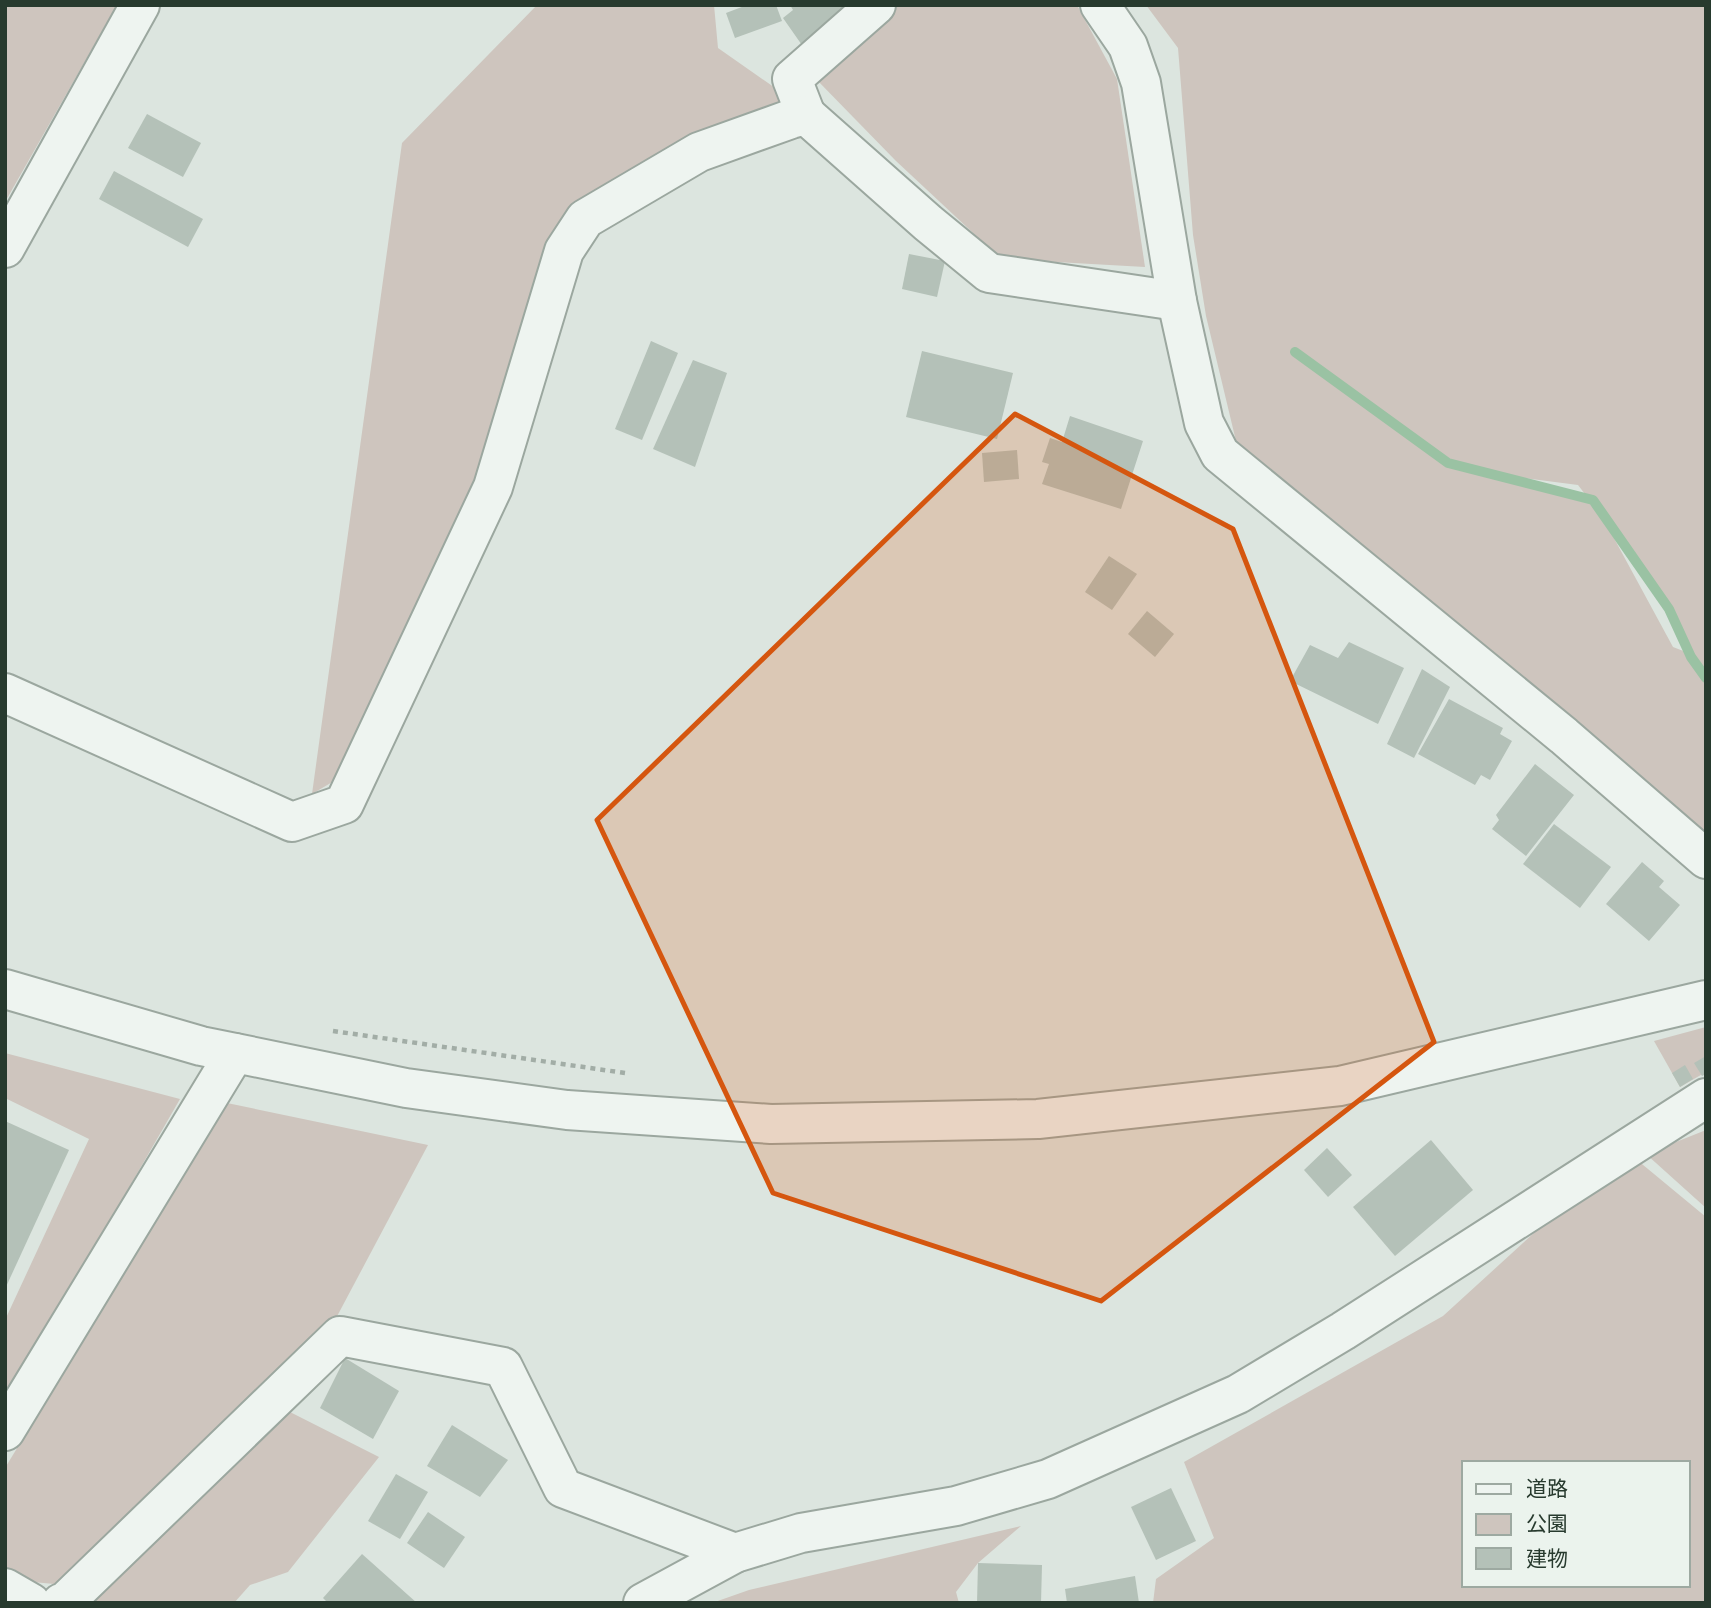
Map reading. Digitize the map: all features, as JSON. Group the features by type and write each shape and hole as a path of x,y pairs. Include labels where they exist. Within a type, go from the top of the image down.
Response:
{"street":[{"path":"5,248 140,5"},
{"path":"876,5 792,79 806,115 989,273 1177,301"},
{"path":"1100,5 1128,46 1141,83 1177,301 1204,423 1220,454 1564,736 1706,859"},
{"path":"5,693 292,822 344,804 493,487 564,251 585,219 698,152 806,115"},
{"path":"5,989 235,1053 406,1088 567,1110 771,1124 1038,1119 1340,1086 1706,1000"},
{"path":"5,1431 235,1053"},
{"path":"643,1603 735,1553 801,1533 956,1506 1048,1479 1238,1394 1343,1331 1706,1098"},
{"path":"61,1603 340,1336 503,1367 563,1488 735,1553"},
{"path":"5,1588 31,1603"}],"path":[{"path":"331,1030 629,1073"}],"highlighted area":[{"path":"1015,414 1233,529 1434,1042 1101,1301 773,1193 597,820"}],"green space":[{"path":"5,5 117,5 5,202"},
{"path":"537,5 714,5 718,48 781,92 782,112 581,212 486,481 351,771 312,794 402,143"},
{"path":"891,5 1077,5 1117,79 1145,267 1001,259 896,161 815,78"},
{"path":"1146,5 1706,5 1706,848 1236,441 1206,316 1193,235 1178,48","holes":["1493,474 1578,485 1588,499","1603,518 1632,554 1691,654 1673,647"]},
{"path":"1706,1027 1706,1072 1680,1087 1654,1041"},
{"path":"5,1053 180,1099 5,1403 5,1320 89,1139 5,1098"},
{"path":"227,1103 428,1145 334,1322 65,1585 22,1581 5,1572 5,1468"},
{"path":"1706,1130 1706,1208 1646,1154"},
{"path":"1625,1150 1706,1217 1706,1603 1153,1603 1156,1579 1214,1538 1184,1462 1443,1316"},
{"path":"288,1411 379,1457 288,1572 250,1585 234,1603 83,1603"},
{"path":"1021,1526 978,1563 956,1592 959,1603 712,1603 749,1590"}],"building":[{"path":"747,5 776,5 782,21 735,38 726,13"},
{"path":"790,5 857,5 804,48 783,18 793,10"},
{"path":"147,114 201,143 183,177 128,148"},
{"path":"114,171 203,219 188,247 99,199"},
{"path":"909,254 945,261 937,297 902,289"},
{"path":"651,341 678,353 642,440 615,429"},
{"path":"922,351 1013,373 997,439 906,417"},
{"path":"693,360 727,373 695,467 653,449"},
{"path":"1070,416 1143,441 1121,509 1042,484 1049,464 1042,462 1050,438 1062,442"},
{"path":"1017,450 1019,479 984,482 982,453"},
{"path":"1109,556 1137,574 1112,610 1085,592"},
{"path":"1147,611 1174,634 1155,657 1128,634"},
{"path":"1349,642 1404,668 1378,724 1290,681 1310,645 1338,658"},
{"path":"1422,669 1450,687 1414,758 1387,744"},
{"path":"1449,699 1503,728 1500,734 1512,741 1490,780 1481,775 1475,785 1418,754"},
{"path":"1535,764 1574,795 1526,856 1492,829 1499,820 1496,815"},
{"path":"1554,824 1611,867 1580,908 1523,864"},
{"path":"1642,862 1664,881 1659,887 1680,905 1649,941 1606,904"},
{"path":"1706,1056 1706,1074 1702,1076 1694,1063"},
{"path":"1685,1065 1693,1079 1680,1087 1672,1073"},
{"path":"5,1121 69,1150 5,1289"},
{"path":"1431,1140 1473,1190 1395,1256 1353,1207"},
{"path":"1327,1148 1352,1175 1328,1197 1304,1170"},
{"path":"345,1358 399,1391 373,1439 320,1408"},
{"path":"452,1425 508,1460 480,1497 427,1466"},
{"path":"396,1474 428,1492 400,1539 368,1521"},
{"path":"1171,1488 1196,1541 1156,1560 1131,1507"},
{"path":"428,1512 465,1537 444,1568 407,1543"},
{"path":"362,1554 417,1603 328,1603 323,1598"},
{"path":"978,1563 1042,1565 1041,1603 977,1603"},
{"path":"1135,1576 1139,1603 1067,1603 1065,1589"}],"waterway":[{"path":"1295,352 1448,463 1593,500 1669,609 1691,657 1706,678"}]}
